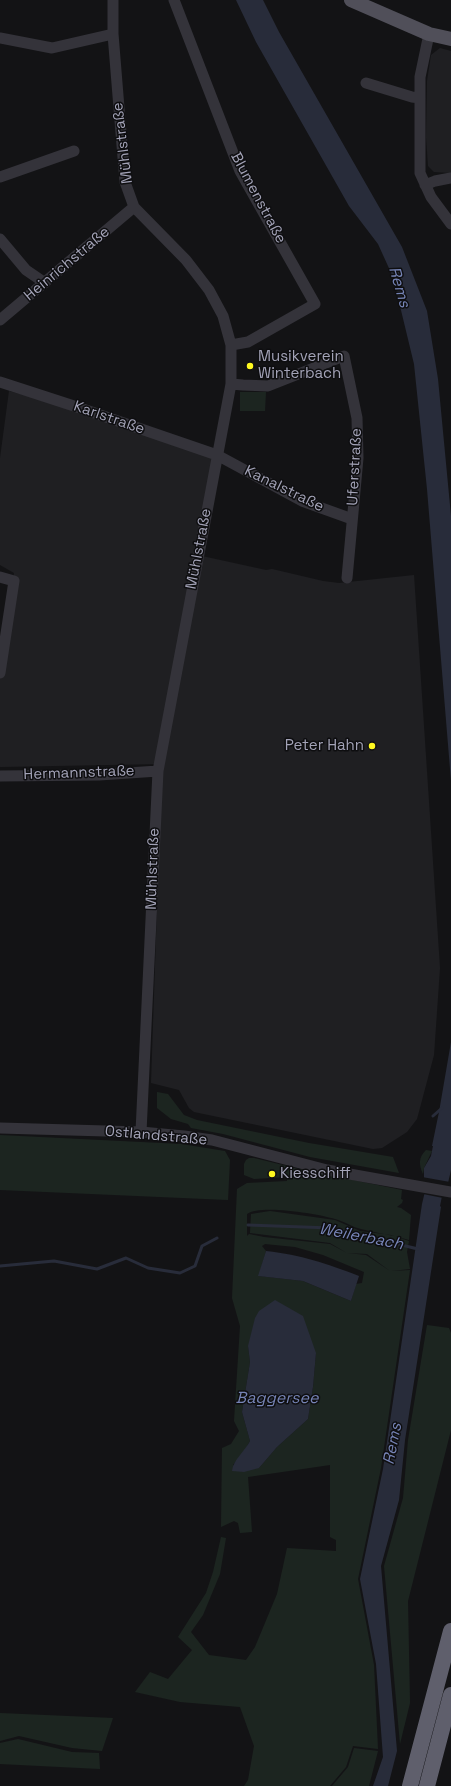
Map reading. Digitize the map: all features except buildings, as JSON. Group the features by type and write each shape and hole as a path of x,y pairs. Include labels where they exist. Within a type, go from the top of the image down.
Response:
{"highway":[{"path":"410,1786 451,1631"},
{"path":"427,1786 451,1695"}],"main road":[{"path":"350,0 429,34 451,39"}],"street":[{"name":"Mühlstraße","path":"113,0 113,34 125,182 134,207 186,260 209,290 223,316 231,346 231,384 158,770 141,1132"},
{"name":"Blumenstraße","path":"174,0 240,171 315,304 248,342 231,346"},
{"path":"0,38 52,48 113,34"},
{"path":"429,34 420,77 420,173 431,197 451,224"},
{"path":"366,83 420,98"},
{"path":"0,177 74,151"},
{"path":"425,185 435,181 451,178"},
{"name":"Heinrichstraße","path":"0,320 134,207"},
{"path":"0,239 26,270 45,282"},
{"name":"Uferstraße","path":"231,384 242,386 268,386 344,356 357,418 358,458 348,578"},
{"name":"Karlstraße","path":"0,382 77,406 217,455"},
{"name":"Kanalstraße","path":"217,455 302,501 352,519"},
{"path":"0,577 14,581 0,673"},
{"name":"Hermannstraße","path":"0,776 99,775 158,770"},
{"name":"Ostlandstraße","path":"0,1128 141,1132 184,1136 212,1140 327,1170 451,1192"}],"shaded area":[{"path":"440,48 451,51 451,173 434,172 428,166 426,137 427,81 431,55"},
{"path":"9,391 77,409 222,459 202,556 266,570 272,569 323,581 339,583 414,575 440,968 434,1055 417,1119 407,1132 382,1148 373,1149 194,1112 189,1108 179,1090 151,1083 162,764 0,767 0,668 14,573 0,565 0,458"},
{"path":"240,392 266,392 265,411 240,411"},
{"path":"157,1092 168,1094 184,1115 197,1120 309,1143 393,1157 399,1173 310,1157 223,1134 191,1128 188,1124 171,1119 157,1108"},
{"path":"0,1135 181,1144 225,1151 230,1160 228,1200 0,1190"},
{"path":"426,1150 432,1151 424,1168 423,1174 420,1159"},
{"path":"249,1158 254,1158 299,1169 402,1190 401,1199 403,1200 397,1207 411,1215 409,1240 395,1236 409,1241 407,1252 410,1269 391,1271 410,1270 381,1468 358,1579 374,1665 378,1749 353,1746 346,1767 330,1786 244,1786 248,1780 254,1746 240,1707 180,1702 135,1692 150,1672 168,1679 192,1650 178,1637 206,1593 213,1572 221,1537 226,1538 220,1574 203,1615 191,1632 209,1655 246,1660 255,1647 277,1594 287,1548 336,1551 336,1540 330,1537 330,1465 248,1477 252,1532 240,1533 238,1523 234,1521 221,1527 222,1448 231,1444 239,1431 234,1421 240,1326 232,1298 237,1189 247,1183 287,1181 287,1177 254,1179 244,1175 244,1164","holes":["264,1210 304,1213 335,1219 358,1228 386,1234 360,1231 335,1220 270,1211 251,1214 250,1233 330,1243 347,1253 330,1244 249,1234 247,1236 247,1214 254,1211","265,1244 295,1247 323,1255 364,1272 362,1283 356,1284 351,1301 303,1281 259,1276 266,1251 262,1246","347,1253 367,1254 390,1271 366,1255","248,1346 316,1353 308,1419 277,1447 259,1468 233,1465 250,1441 242,1412 250,1362"]},
{"path":"427,1325 449,1328 451,1333 451,1430 408,1601 410,1703 400,1744 384,1566 403,1498 408,1440"},
{"path":"0,1713 113,1718 102,1751 72,1748 19,1736 0,1741"},
{"path":"18,1739 72,1752 99,1753 100,1769 0,1764 0,1743"},
{"path":"354,1748 378,1751 369,1786 332,1786 348,1767"}],"water":[{"name":"Rems","path":"236,0 263,0 279,32 402,247 427,311 438,379 451,516 451,781 427,489 414,364 393,277 378,244 349,206 256,42"},
{"name":"Rems","path":"451,1042 451,1170 448,1183 444,1186 440,1206 405,1440 399,1500 381,1566 397,1751 388,1786 373,1786 383,1757 376,1664 360,1579 383,1469 422,1204 427,1183 424,1180 424,1168 431,1156"},
{"path":"266,1251 313,1260 359,1276 351,1301 303,1281 258,1276"},
{"name":"Baggersee","path":"275,1300 303,1316 316,1353 308,1419 277,1447 259,1468 244,1472 232,1471 237,1459 250,1441 242,1412 250,1362 248,1346 255,1318 259,1311"}],"pier":[{"path":"422,1177 450,1182 445,1187 443,1198 423,1194 424,1183"}],"waterway":[{"path":"433,1116 442,1108"},
{"name":"Weilerbach","path":"248,1225 331,1228 418,1249"},
{"path":"0,1266 54,1261 97,1269 126,1258 148,1268 180,1273 195,1266 202,1246 217,1238"}],"place":[{"name":"Musikverein Winterbach","path":"250,366"},
{"name":"Peter Hahn","path":"372,746"},
{"name":"Kiesschiff","path":"272,1174"}]}
